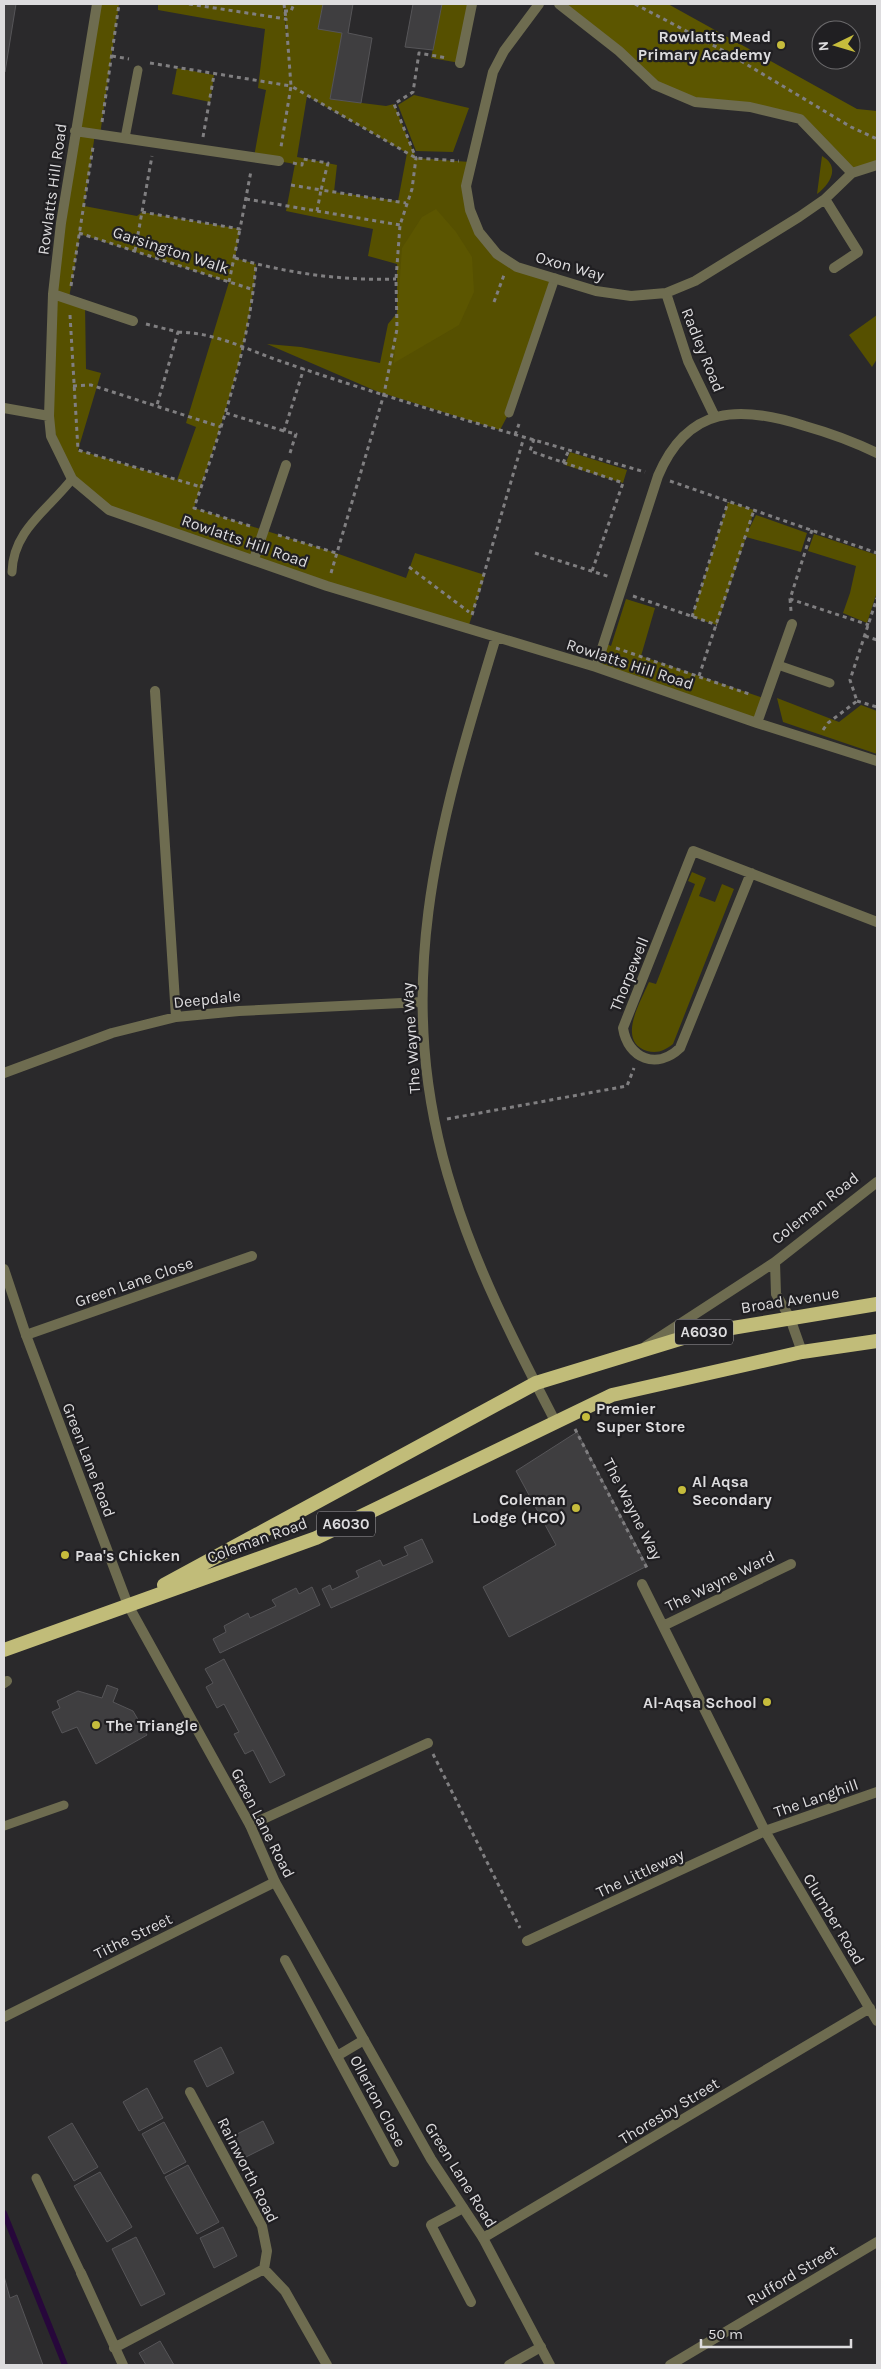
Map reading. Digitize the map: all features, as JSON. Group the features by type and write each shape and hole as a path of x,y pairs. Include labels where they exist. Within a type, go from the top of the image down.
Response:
{"highway":[{"name":"Broad Avenue","path":"536,1382 696,1334 877,1304"},
{"name":"A6030","path":"562,1418 612,1395 802,1352 877,1341"},
{"name":"Coleman Road","path":"128,1605 536,1382"},
{"name":"Coleman Road","path":"4,1650 316,1538 562,1418"}],"street":[{"name":"Rowlatts Hill Road","path":"97,4 75,131 53,294 49,416 51,436 72,479 109,510 327,586 596,667 756,723 877,761"},
{"path":"460,61 472,4"},
{"name":"Oxon Way","path":"538,4 504,52 493,72 470,162 466,186 474,222 487,244 509,262 596,291 632,296 666,292 695,281 824,199 852,173 877,165"},
{"path":"559,4 619,50 655,85 694,102 750,107 800,119 852,173"},
{"path":"75,131 279,161"},
{"path":"824,199 858,252 834,268"},
{"name":"Radley Road","path":"666,292 688,361 715,417"},
{"path":"53,294 133,321"},
{"path":"4,408 49,416"},
{"path":"596,667 658,476 664,463 680,440 702,423 715,417 754,413 778,417 838,436 877,452"},
{"path":"254,559 286,465"},
{"path":"756,723 766,700 792,624"},
{"name":"The Wayne Way","path":"496,637 454,779 438,848 425,924 422,1002 427,1072 434,1121 453,1193 475,1254 536,1382 562,1418"},
{"path":"155,690 176,1017"},
{"name":"Thorpewell","path":"639,1056 628,1044 624,1028 693,851 877,922"},
{"path":"639,1056 648,1059 666,1058 680,1048 751,873"},
{"name":"Deepdale","path":"4,1074 112,1033 176,1017 239,1010 422,1002"},
{"name":"Coleman Road","path":"636,1352 775,1262 877,1182"},
{"name":"Green Lane Close","path":"26,1336 252,1256"},
{"name":"Coleman Road","path":"775,1262 776,1294 790,1318 802,1352"},
{"name":"Green Lane Road","path":"4,1269 26,1336 128,1605 250,1825 275,1882 430,2159 483,2238 550,2365"},
{"name":"The Wayne Ward","path":"663,1626 791,1564"},
{"name":"The Wayne Way","path":"642,1584 765,1831"},
{"path":"250,1825 428,1743"},
{"name":"The Langhill","path":"765,1831 877,1792"},
{"name":"The Littleway","path":"527,1941 765,1831"},
{"name":"Clumber Road","path":"765,1831 877,2021"},
{"name":"Tithe Street","path":"4,2017 275,1882"},
{"path":"285,1960 337,2056"},
{"name":"Thoresby Street","path":"483,2238 870,2008"},
{"name":"Ollerton Close","path":"364,2040 337,2056 394,2162"},
{"name":"Rainworth Road","path":"190,2092 262,2226 267,2251 264,2269"},
{"path":"463,2208 431,2225 471,2302"},
{"name":"Rufford Street","path":"670,2365 877,2242"},
{"path":"114,2348 264,2269 285,2291 327,2365"},
{"path":"81,2273 123,2365"},
{"path":"509,2365 541,2347"}],"lane":[{"path":"125,138 138,70"},
{"path":"509,413 555,278"},
{"path":"12,572 12,560 20,537 72,479"},
{"path":"778,665 830,683"},
{"path":"4,1826 64,1805"},
{"path":"36,2178 81,2273"}],"path":[{"path":"119,4 112,56 79,233 69,299 78,450 201,487"},
{"path":"189,4 286,19"},
{"path":"284,4 291,86 279,161 302,165 303,159 328,163 317,211"},
{"path":"284,11 291,11 294,4"},
{"path":"636,4 726,52 820,110 877,139"},
{"path":"327,586 384,394 397,329 396,279 400,225 412,189 416,158 394,104 413,92 419,53 460,61"},
{"path":"112,56 130,60"},
{"path":"149,63 291,86 416,158 470,162"},
{"path":"201,150 214,75"},
{"path":"135,251 155,143"},
{"path":"229,282 254,157"},
{"path":"291,185 406,203"},
{"path":"246,199 400,225"},
{"path":"142,212 240,229"},
{"name":"Garsington Walk","path":"79,233 254,290"},
{"path":"235,258 256,264 344,279 396,279"},
{"path":"494,302 509,262"},
{"path":"256,264 254,290 244,346 222,427 194,508 336,553"},
{"path":"133,321 178,332 198,333 244,346 283,362 384,394 515,435 524,436 658,476 877,553"},
{"path":"157,406 178,332"},
{"path":"284,431 304,368"},
{"path":"73,386 91,385 222,427"},
{"path":"226,413 296,434 286,465"},
{"path":"515,435 519,423"},
{"path":"468,628 524,436"},
{"path":"534,439 530,451 623,483 592,571"},
{"path":"563,463 569,450"},
{"path":"692,617 728,502"},
{"path":"698,676 717,625 754,510"},
{"path":"812,530 790,599 868,626"},
{"path":"535,553 624,581"},
{"path":"410,568 472,614"},
{"path":"620,592 717,625"},
{"path":"857,701 850,680 877,598"},
{"path":"865,636 877,640"},
{"path":"604,643 766,700"},
{"path":"857,701 877,707"},
{"path":"815,741 828,723 857,701"},
{"path":"434,1121 627,1086 639,1056"},
{"name":"The Wayne Way","path":"562,1418 649,1572 642,1584"},
{"path":"428,1743 527,1941"}],"shaded area":[{"path":"97,4 119,4 100,135 95,134 84,206 137,216 142,212 240,229 235,258 256,264 253,295 240,357 223,419 194,508 336,553 406,578 415,553 485,575 468,628 109,510 72,479 49,416 53,294","holes":["80,234 229,282 186,423 196,427 177,480 78,450 101,373 86,369 85,304 69,298"]},
{"path":"158,4 283,4 288,51 284,4 323,4 319,28 342,33 330,99 386,106 394,104 416,158 470,162 470,210 497,254 555,278 509,413 500,430 376,391 267,344 301,347 380,363 388,324 397,313 397,264 368,256 373,229 286,211 295,164 254,157 266,90 258,88 265,29 158,10","holes":["307,96 407,153 398,201 334,192 337,165 297,157"]},
{"path":"442,4 472,4 460,63 431,58"},
{"path":"558,4 668,4 857,109 877,111 877,165 852,173 800,119 695,102 655,85"},
{"path":"177,68 214,75 210,102 172,94"},
{"path":"414,95 469,108 453,152 416,151 398,105"},
{"path":"822,156 831,165 832,175 817,194"},
{"path":"436,209 456,232 472,257 474,292 459,325 394,363 402,248 422,217"},
{"path":"877,315 877,359 872,367 849,335"},
{"path":"570,452 627,470 623,483 565,465"},
{"path":"728,502 754,510 748,531 756,515 807,533 801,552 746,537 717,625 692,617"},
{"path":"814,534 877,555 877,592 867,623 843,613 856,566 808,551"},
{"path":"626,599 655,608 641,656 766,699 757,723 596,667 604,643 611,646"},
{"path":"777,698 839,722 861,705 877,711 877,754 783,722"},
{"path":"692,872 706,878 699,896 715,902 722,884 734,889 673,1044 661,1051 647,1051 638,1046 633,1039 633,1020 649,982 656,984 695,884 688,881"}],"building":[{"path":"4,4 16,4 5,72 4,72"},
{"path":"323,4 353,4 348,33 372,38 361,103 330,99 342,33 318,29"},
{"path":"413,4 442,4 433,50 405,47"},
{"name":"Coleman Lodge (HCO)","path":"577,1432 647,1566 509,1637 483,1587 556,1545 516,1471"},
{"path":"422,1539 433,1562 331,1608 322,1589 330,1585 332,1590 359,1577 356,1571 380,1560 383,1566 408,1555 404,1547"},
{"path":"312,1587 320,1605 220,1653 213,1639 226,1632 224,1626 248,1613 250,1618 276,1606 272,1600 296,1588 299,1594"},
{"path":"224,1659 285,1775 270,1783 253,1750 245,1754 234,1734 239,1732 224,1704 217,1708 206,1687 213,1683 205,1669"},
{"path":"107,1685 118,1689 113,1702 133,1711 147,1735 96,1764 77,1727 62,1733 52,1712 60,1708 57,1701 78,1691 102,1698"},
{"path":"221,2047 234,2073 207,2087 194,2061"},
{"path":"147,2088 163,2118 139,2131 123,2102"},
{"path":"263,2121 274,2143 244,2158 233,2136"},
{"path":"164,2122 186,2162 164,2174 142,2134"},
{"path":"72,2123 98,2167 74,2181 48,2137"},
{"path":"188,2165 219,2222 197,2234 165,2177"},
{"path":"100,2172 132,2227 107,2242 74,2186"},
{"path":"223,2227 237,2256 214,2268 200,2238"},
{"path":"136,2237 165,2294 141,2306 112,2249"},
{"path":"4,2276 10,2298 17,2295 43,2365 4,2365"},
{"path":"160,2341 174,2365 146,2365 139,2353"}],"waterway":[{"path":"4,2213 65,2365"}],"place":[{"name":"Rowlatts Mead Primary Academy","path":"781,45"},
{"name":"Premier Super Store","path":"586,1417"},
{"name":"Al Aqsa Secondary","path":"682,1490"},
{"name":"Coleman Lodge (HCO)","path":"576,1508"},
{"name":"Paa's Chicken","path":"65,1555"},
{"name":"Al-Aqsa School","path":"767,1702"},
{"name":"The Triangle","path":"96,1725"}]}
